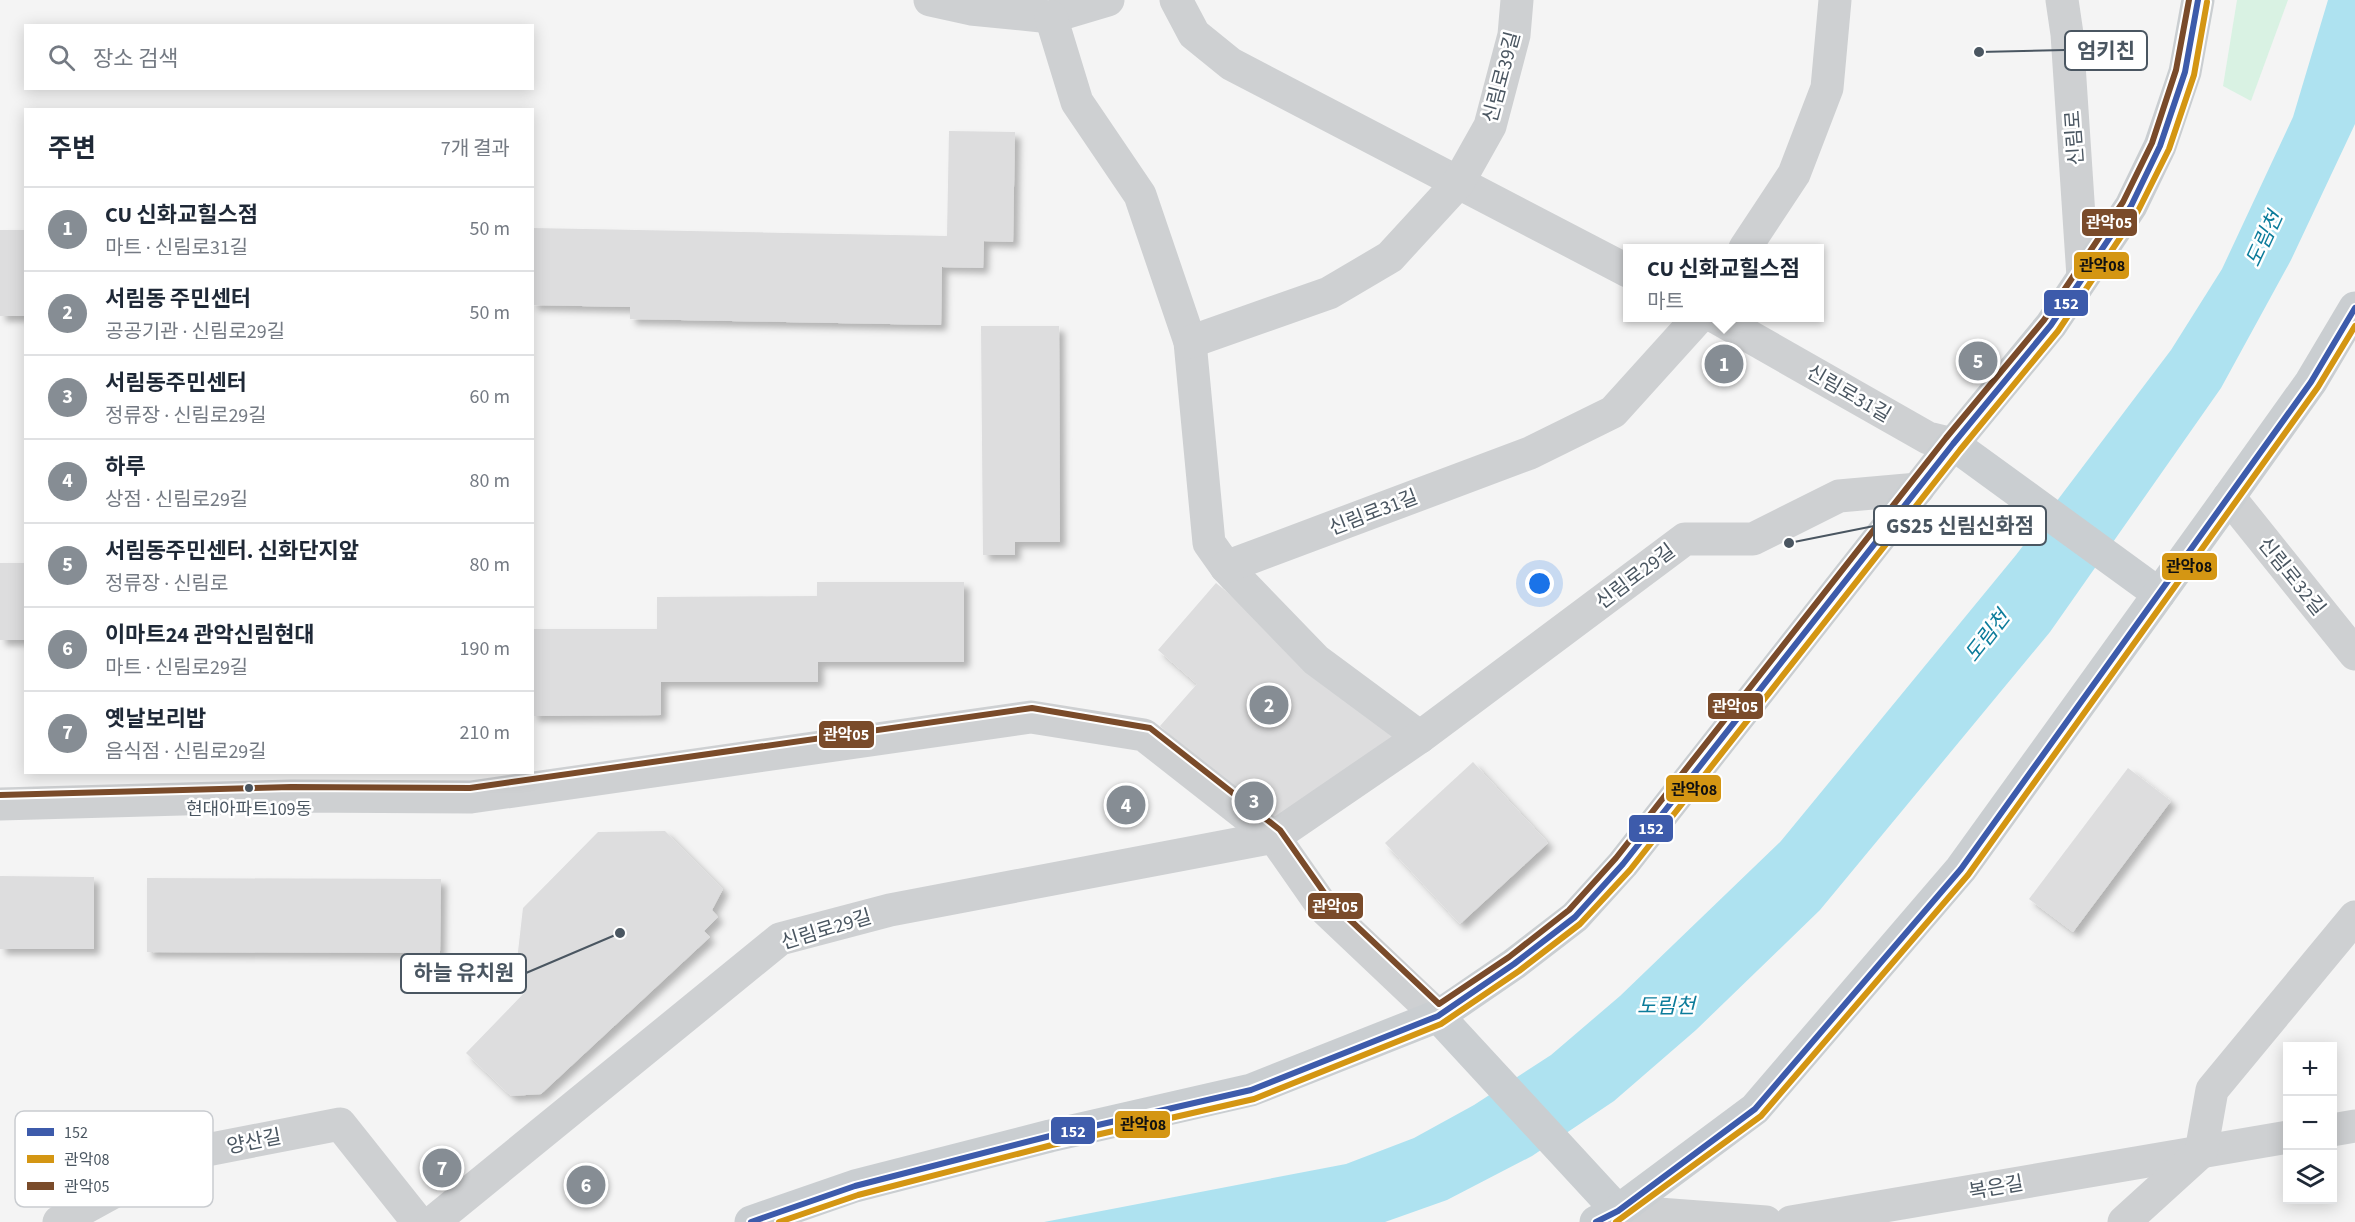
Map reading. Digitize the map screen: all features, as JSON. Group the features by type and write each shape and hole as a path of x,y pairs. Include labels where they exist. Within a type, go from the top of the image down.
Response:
{"main road":[{"path":"751,1222 855,1186 1050,1136 1251,1090 1438,1016 1514,964 1575,917 1623,864 1953,444 2051,324 2083,277 2131,206 2160,146 2185,72 2198,0"},
{"path":"1438,1016 1614,1218 1755,1110 1961,869 2311,382 2355,308"},
{"path":"1953,444 2160,594"}],"street":[{"path":"930,0 971,9 1051,16 1108,0"},
{"path":"1176,0 1194,34 1231,64 1623,268"},
{"name":"신림로39길","path":"1458,183 1490,126 1514,35 1517,0"},
{"path":"1748,244 1794,174 1827,88 1835,0"},
{"name":"신림로","path":"2062,0 2067,34 2083,277"},
{"path":"1051,16 1077,102 1140,195 1190,342 1209,543 1226,567 1316,660 1420,737"},
{"path":"1190,342 1329,293 1390,257 1458,183"},
{"name":"신림로31길","path":"1226,567 1530,453 1613,412 1694,322"},
{"name":"신림로31길","path":"1724,322 1928,438 1953,444"},
{"name":"신림로29길","path":"433,1222 780,939 890,910 1274,837 1420,737 1686,539 1753,539 1839,496 1918,489"},
{"name":"신림로32길","path":"2229,497 2355,654"},
{"path":"0,804 291,796 471,798 1031,717 1144,735 1274,837 1323,907 1438,1016"},
{"path":"2124,1222 2201,1152 2212,1090 2355,917"},
{"name":"양산길","path":"213,1149 340,1124 418,1222"},
{"path":"2337,1129 2355,1126"},
{"name":"복은길","path":"1791,1222 2283,1138"},
{"name":"양산길","path":"59,1222 86,1207"},
{"path":"1614,1218 1766,1222"}],"green space":[{"path":"2237,0 2288,0 2251,101 2223,86"}],"water":[{"name":"도림천","path":"2328,0 2355,0 2355,124 2291,260 2221,388 2050,632 1820,910 1696,1030 1614,1101 1532,1156 1447,1200 1385,1222 1044,1222 1346,1164 1414,1138 1474,1105 1551,1055 1620,996 1781,841 2016,555 2171,350 2222,269 2293,117"}],"building":[{"path":"949,131 1015,132 1013,242 984,241 983,268 942,267 941,325 630,319 630,307 534,305 534,228 947,236"},
{"path":"0,230 24,230 24,316 0,316"},
{"path":"981,326 1059,326 1060,542 1015,542 1015,555 983,555"},
{"path":"0,563 24,563 24,640 0,640"},
{"path":"817,582 964,582 964,662 818,662 818,682 661,682 661,715 534,716 534,629 657,629 657,597 817,596"},
{"path":"1216,583 1399,738 1273,823 1160,726 1197,684 1158,650"},
{"path":"1473,762 1548,843 1460,924 1385,843"},
{"path":"2128,768 2171,801 2073,932 2029,899"},
{"path":"665,831 723,889 712,910 718,917 704,931 710,937 541,1094 511,1096 466,1053 527,990 515,978 523,908 598,832"},
{"path":"0,876 94,877 94,949 0,949"},
{"path":"147,878 441,879 440,953 147,952"}],"transit line":[{"name":"관악05","path":"0,795 291,787 470,788 1032,708 1150,728 1280,830 1330,901 1439,1004 1509,957 1569,910 1616,858 1946,438 2044,320 2123,202 2152,143 2176,70 2189,0"},
{"name":"152","path":"751,1222 855,1186 1050,1136 1251,1090 1438,1016 1514,964 1575,917 1623,864 1953,444 2051,325 2131,206 2160,146 2185,72 2198,0"},
{"name":"관악08","path":"779,1222 858,1195 1052,1145 1254,1099 1441,1024 1519,971 1580,924 1630,870 1960,450 2058,331 2138,211 2169,149 2194,75 2207,2"},
{"name":"152","path":"1596,1222 1618,1211 1755,1109 1961,869 2311,382 2355,308"},
{"name":"관악08","path":"1616,1222 1761,1116 1968,875 2318,387 2355,326"}],"place":[{"name":"엄키친","path":"1979,52"},
{"name":"서림동주민센터. 신화단지앞","path":"1978,361"},
{"name":"CU 신화교힐스점","path":"1724,364"},
{"name":"GS25 신림신화점","path":"1789,543"},
{"name":"서림동 주민센터","path":"1269,705"},
{"name":"현대아파트109동","path":"249,788"},
{"name":"서림동주민센터","path":"1254,801"},
{"name":"하루","path":"1126,805"},
{"name":"하늘 유치원","path":"620,933"},
{"name":"옛날보리밥","path":"442,1168"},
{"name":"이마트24 관악신림현대","path":"586,1185"}]}
